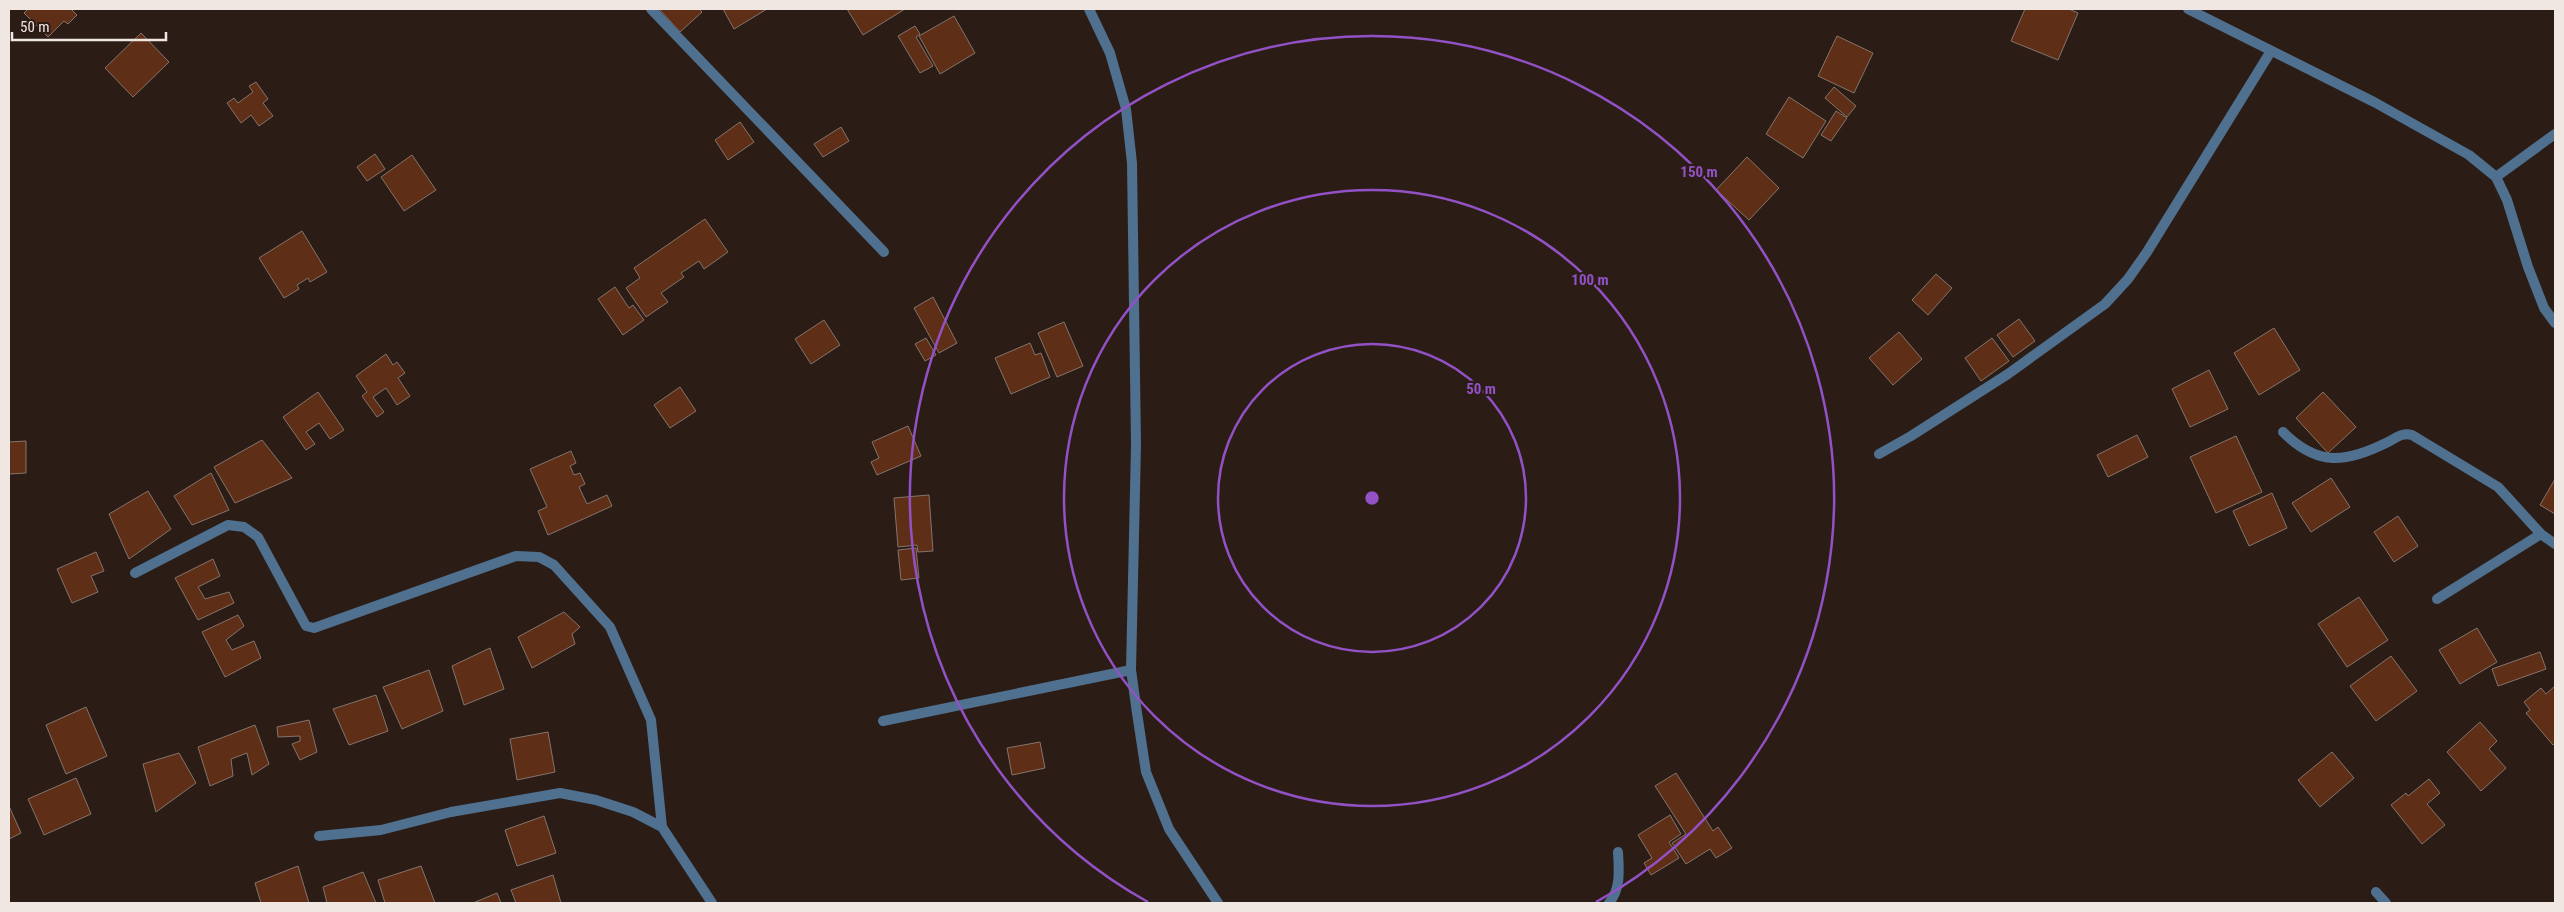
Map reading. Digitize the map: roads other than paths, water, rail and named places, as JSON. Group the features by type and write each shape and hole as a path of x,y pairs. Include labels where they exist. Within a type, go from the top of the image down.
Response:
{"street":[{"path":"651,9 884,252"},
{"path":"1089,9 1110,53 1126,109 1132,163 1136,445 1131,670 1146,772 1169,829 1218,903"},
{"path":"2188,9 2365,97 2469,155 2496,177 2507,200 2528,267 2544,308 2555,323"},
{"path":"1879,454 1911,436 2008,374 2104,304 2128,279 2146,252 2271,50"},
{"path":"2496,177 2555,134"},
{"path":"2283,432 2298,448 2319,457 2345,458 2366,452 2402,434 2412,435 2498,488 2541,534 2555,544"},
{"path":"135,573 228,525 244,527 258,537 306,626 314,628 516,556 539,558 554,565 610,626 651,720 662,827 712,903"},
{"path":"2437,599 2541,534"},
{"path":"883,721 1131,670"},
{"path":"319,836 381,830 451,812 560,794 596,800 633,812 662,827"},
{"path":"1608,903 1614,898 1620,878 1618,852"},
{"path":"2376,892 2386,903"}]}
